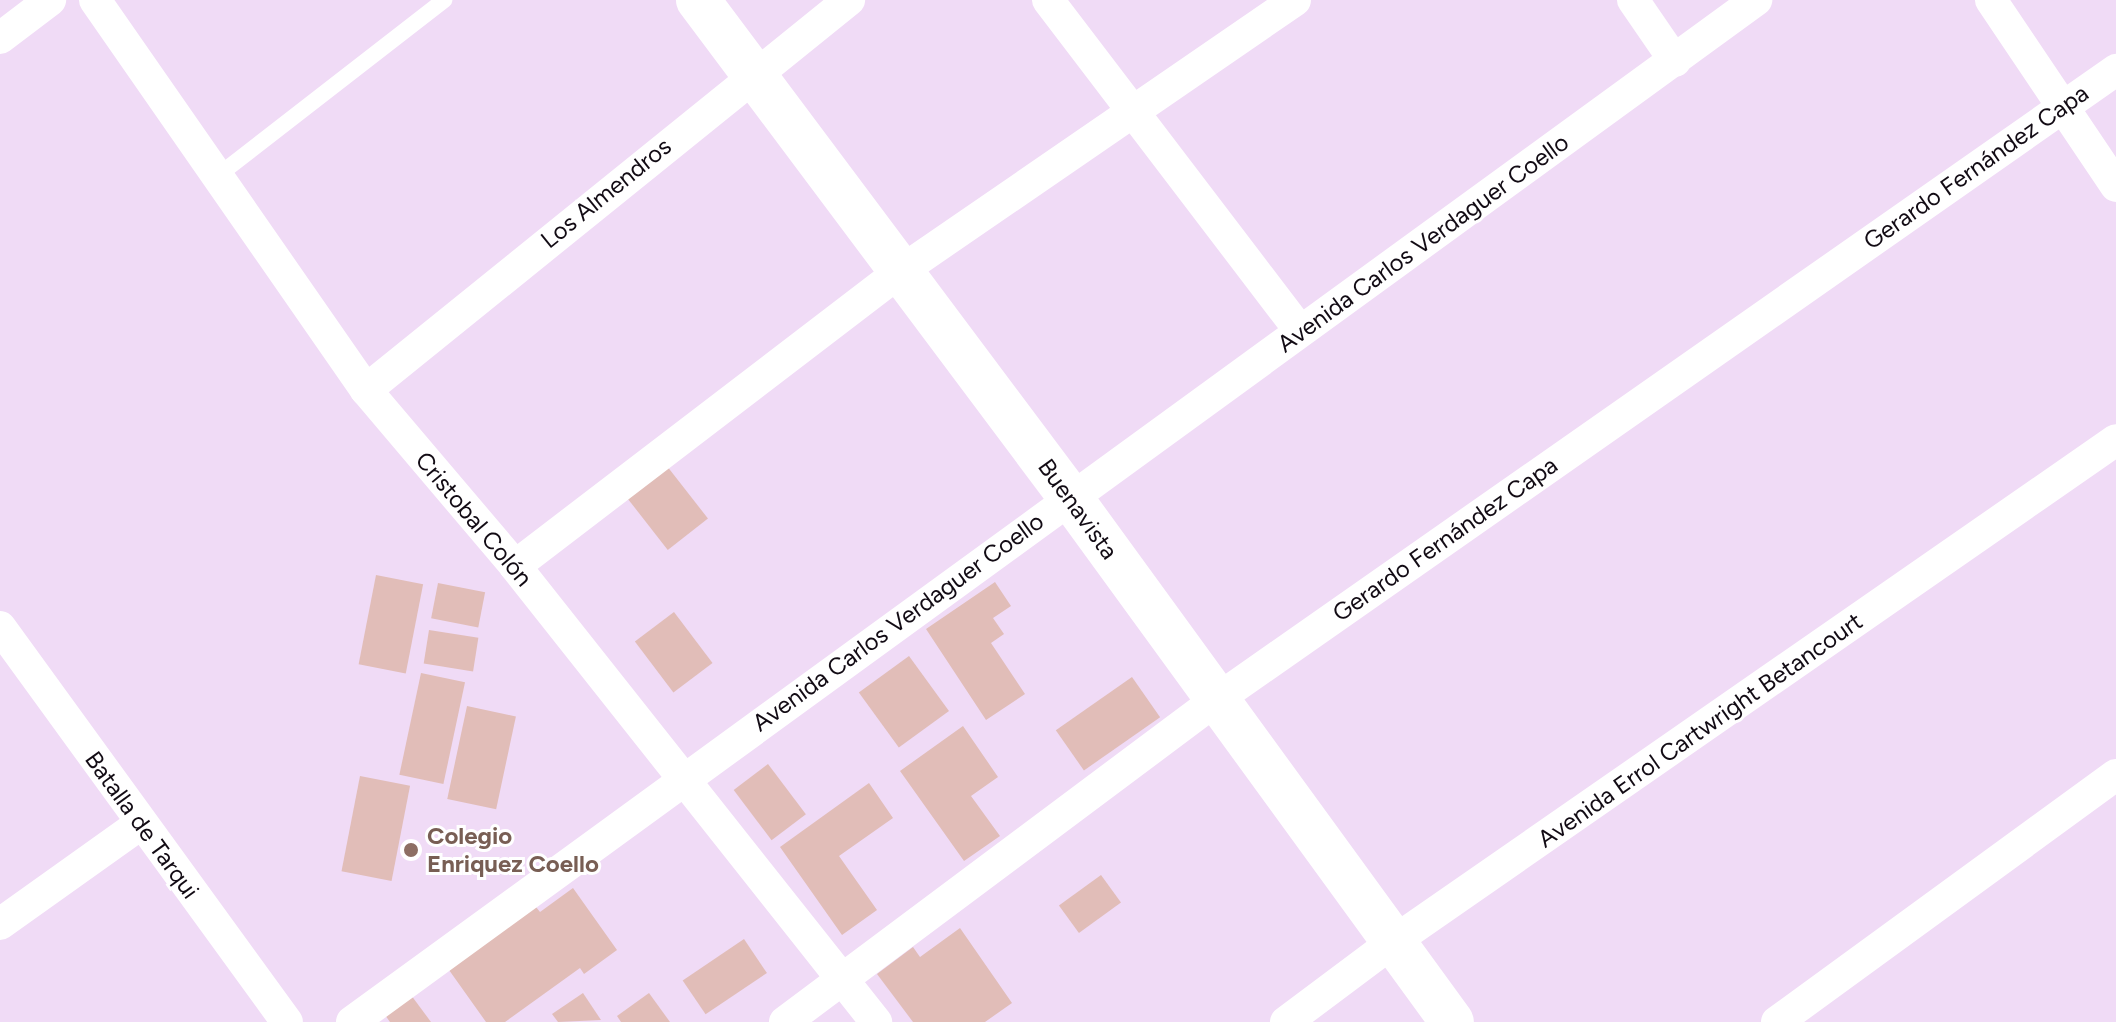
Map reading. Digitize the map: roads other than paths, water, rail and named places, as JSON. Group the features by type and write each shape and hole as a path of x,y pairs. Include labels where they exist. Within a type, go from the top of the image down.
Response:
{"street":[{"path":"0,38 50,0"},
{"name":"Cristobal Colón","path":"95,0 220,174 366,390 515,566 846,978 876,1022"},
{"name":"Buenavista","path":"698,0 1070,497 1452,1022"},
{"name":"Los Almendros","path":"366,390 753,73 849,0"},
{"path":"1048,0 1300,331"},
{"path":"515,566 901,271 1295,0"},
{"path":"1633,0 1675,61"},
{"name":"Avenida Carlos Verdaguer Coello","path":"352,1022 1756,0"},
{"path":"1991,0 2064,104 2116,186"},
{"name":"Gerardo Fernández Capa","path":"785,1022 1216,700 2116,70"},
{"name":"Avenida Errol Cartwright Betancourt","path":"1286,1022 1393,942 2116,440"},
{"name":"Batalla de Tarqui","path":"0,627 140,824 287,1022"},
{"path":"1777,1022 2116,775"},
{"path":"0,924 140,824"}],"lane":[{"path":"220,174 444,0"}],"place":[{"name":"Colegio Enriquez Coello","path":"411,850"}]}
